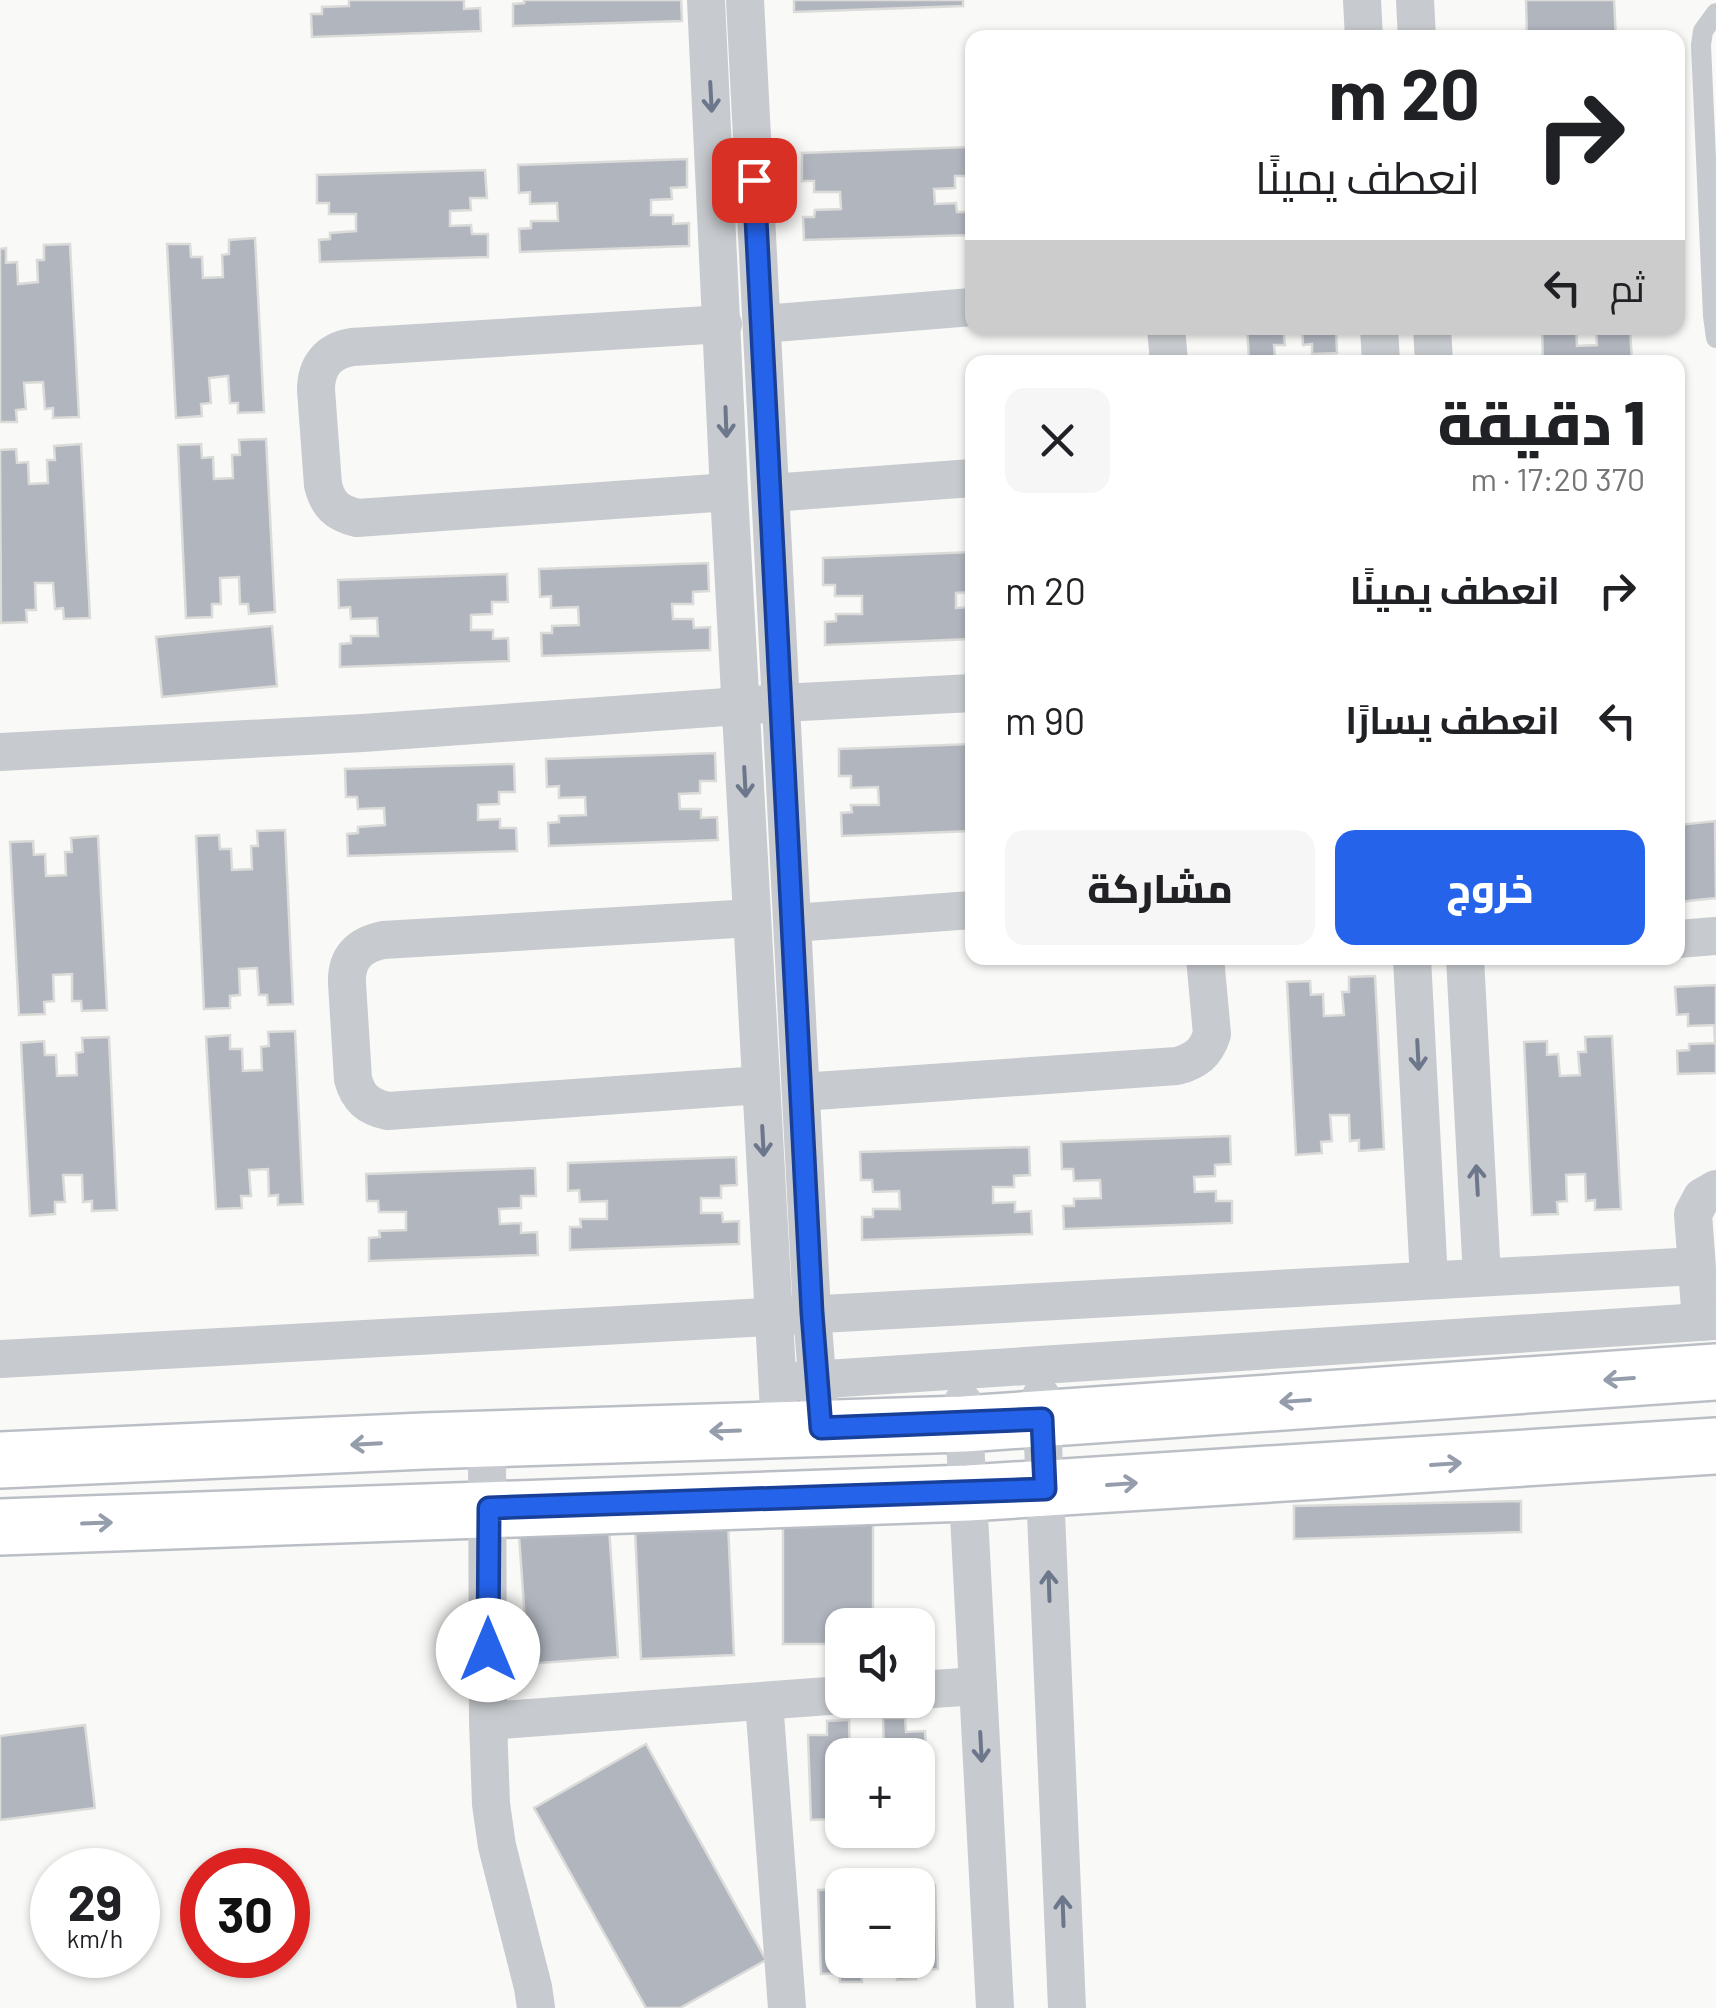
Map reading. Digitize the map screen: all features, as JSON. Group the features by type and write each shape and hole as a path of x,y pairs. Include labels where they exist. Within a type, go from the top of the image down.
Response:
{"street":[{"path":"706,0 772,1316 799,1405"},
{"path":"745,0 812,1313 799,1405"},
{"path":"1362,0 1364,30"},
{"path":"1415,0 1417,30"},
{"path":"762,324 965,308"},
{"path":"722,324 352,347 340,349 320,366 316,390 326,498 333,508 356,518 729,492"},
{"path":"771,493 965,479"},
{"path":"0,752 965,694"},
{"path":"792,922 965,910"},
{"path":"752,918 370,942 352,958 347,984 353,1079 356,1091 375,1108 400,1110 760,1085"},
{"path":"1685,938 1716,936"},
{"path":"801,1092 1190,1063 1208,1046 1212,1034 1206,965"},
{"path":"1412,965 1430,1280"},
{"path":"1465,965 1482,1277"},
{"path":"1711,1338 1696,1266 1693,1214 1702,1197 1716,1189"},
{"path":"0,1360 1696,1266"},
{"path":"799,1405 964,1424 1042,1419 1711,1338"},
{"path":"0,1460 487,1439 799,1405 961,1370 1040,1364 1711,1338"},
{"path":"1040,1364 1067,2008"},
{"path":"961,1370 994,2008"},
{"path":"487,1439 488,1721 493,1824 536,2008"},
{"path":"424,1441 427,1510"},
{"path":"0,1526 968,1493 1716,1446"},
{"path":"935,1689 978,1686"},
{"path":"488,1721 825,1697"},
{"path":"764,1701 787,2008"}],"lane":[{"path":"1716,13 1703,31 1702,45 1716,338"}],"building":[{"path":"349,0 464,0 464,9 480,8 481,31 312,37 311,14 322,14 322,7 349,6"},
{"path":"524,0 681,0 682,21 513,26 513,4"},
{"path":"794,0 963,0 963,6 794,12"},
{"path":"1526,0 1614,0 1616,30 1527,30"},
{"path":"965,147 965,176 955,176 955,188 934,189 935,204 956,203 957,212 965,212 965,235 804,240 803,217 814,217 815,210 841,209 840,192 814,192 814,181 802,181 802,153"},
{"path":"687,159 687,187 671,188 672,199 651,200 651,215 673,215 673,224 689,223 689,246 520,252 519,229 531,228 531,221 558,221 557,203 530,204 530,192 519,193 518,165"},
{"path":"485,170 487,198 470,198 471,210 450,211 450,226 471,225 472,234 488,234 488,257 320,262 319,240 330,239 330,233 356,231 356,214 329,214 329,203 317,203 317,175"},
{"path":"255,238 264,412 238,413 238,403 230,403 228,376 209,378 211,403 201,404 202,416 176,418 167,244 190,244 191,257 202,257 203,278 223,277 222,255 229,254 229,240"},
{"path":"70,244 79,417 53,418 53,408 45,409 43,382 24,383 26,409 16,410 17,422 0,422 0,249 6,248 6,263 17,262 18,284 38,282 37,260 44,260 44,245"},
{"path":"1247,335 1284,335 1285,345 1274,345 1275,355 1249,355"},
{"path":"1302,335 1336,335 1337,353 1312,354 1312,344 1303,345"},
{"path":"1542,335 1576,335 1577,346 1597,345 1596,335 1630,335 1632,355 1543,355"},
{"path":"266,439 275,612 249,614 248,604 240,604 239,577 220,578 221,604 212,604 212,617 186,618 178,445 201,444 202,458 213,457 214,479 233,478 232,455 240,455 239,440"},
{"path":"81,444 90,618 64,619 63,608 55,609 53,583 35,583 36,610 26,610 27,622 1,623 0,450 16,449 17,463 28,462 29,484 48,483 47,460 55,460 54,446"},
{"path":"965,552 965,592 956,593 956,608 965,607 965,639 825,645 825,622 836,621 836,614 862,614 862,596 835,596 835,585 823,585 823,558"},
{"path":"708,563 709,591 693,592 693,604 672,604 673,619 693,619 694,628 710,627 710,650 542,656 541,633 552,633 552,626 579,625 578,607 551,608 551,596 540,597 539,569"},
{"path":"507,574 508,602 492,602 492,614 471,615 471,630 493,630 493,639 508,638 509,661 340,667 340,644 351,643 351,636 378,636 377,618 351,619 350,607 339,608 338,580"},
{"path":"272,626 277,686 162,697 156,637"},
{"path":"965,744 965,831 842,836 841,813 852,812 851,805 879,805 878,787 851,788 851,776 839,776 839,749"},
{"path":"715,753 716,781 700,781 700,793 679,794 680,809 701,809 701,818 717,817 718,840 549,846 548,823 559,822 559,816 586,815 585,797 559,798 559,786 547,787 546,759"},
{"path":"514,764 515,792 499,792 499,804 478,805 478,820 500,819 500,828 516,828 517,851 348,856 347,834 358,833 358,827 385,825 384,808 358,809 357,797 346,797 345,769"},
{"path":"1715,821 1716,898 1685,901 1685,824"},
{"path":"285,830 293,1004 268,1005 267,995 259,995 257,968 239,969 240,995 230,996 230,1008 204,1009 196,836 219,835 220,849 231,849 232,870 252,869 251,846 258,846 257,831"},
{"path":"98,836 107,1010 82,1011 81,1001 72,1001 72,974 53,975 54,1001 44,1002 45,1014 19,1015 10,842 33,841 34,855 45,854 46,876 66,875 65,852 72,852 71,838"},
{"path":"1375,976 1384,1149 1359,1151 1359,1140 1350,1141 1349,1115 1330,1115 1332,1141 1321,1142 1322,1153 1296,1155 1287,982 1310,981 1311,995 1323,994 1324,1016 1344,1015 1342,992 1349,992 1349,977"},
{"path":"1716,985 1716,1073 1678,1074 1677,1051 1689,1050 1689,1044 1715,1043 1714,1025 1688,1026 1688,1014 1677,1015 1675,987"},
{"path":"295,1031 303,1204 278,1205 278,1195 269,1196 268,1169 249,1170 251,1196 241,1196 242,1208 216,1209 206,1037 230,1035 230,1049 242,1049 243,1071 262,1070 261,1047 269,1046 268,1032"},
{"path":"1612,1036 1621,1209 1595,1210 1595,1200 1586,1201 1585,1174 1566,1175 1567,1201 1557,1202 1558,1214 1532,1215 1524,1042 1547,1041 1547,1055 1558,1054 1560,1076 1580,1075 1578,1052 1586,1052 1585,1037"},
{"path":"109,1037 117,1210 92,1211 92,1201 83,1202 82,1175 63,1175 65,1202 55,1202 55,1214 30,1216 21,1043 44,1041 45,1055 56,1055 57,1076 77,1075 76,1053 83,1052 82,1038"},
{"path":"1230,1136 1231,1164 1215,1165 1215,1176 1194,1177 1195,1192 1216,1191 1216,1201 1232,1201 1232,1223 1064,1229 1063,1206 1074,1206 1074,1199 1101,1198 1100,1180 1074,1181 1073,1169 1062,1169 1061,1142"},
{"path":"1029,1147 1030,1175 1014,1176 1014,1187 993,1187 993,1203 1015,1202 1015,1212 1031,1211 1032,1234 862,1240 862,1217 873,1217 873,1209 900,1209 899,1191 873,1192 872,1180 861,1180 860,1152"},
{"path":"736,1157 737,1185 721,1186 721,1198 701,1198 701,1213 722,1213 723,1222 739,1221 739,1244 570,1250 570,1227 581,1227 580,1219 607,1219 607,1201 580,1202 579,1190 568,1191 568,1163"},
{"path":"535,1168 536,1196 521,1196 521,1208 499,1209 500,1224 521,1223 521,1233 537,1232 538,1255 369,1261 369,1238 380,1237 379,1231 406,1230 406,1212 379,1212 378,1201 367,1201 366,1174"},
{"path":"1521,1501 1521,1532 1294,1539 1294,1506"},
{"path":"873,1517 873,1608 825,1608 825,1644 783,1644 783,1518"},
{"path":"728,1524 734,1655 641,1659 635,1529"},
{"path":"609,1528 618,1657 528,1664 519,1535"},
{"path":"883,1718 905,1718 906,1732 925,1731 925,1738 884,1738"},
{"path":"849,1720 850,1738 825,1738 825,1819 811,1820 808,1735 827,1735 827,1721"},
{"path":"85,1725 95,1808 0,1820 0,1736"},
{"path":"646,1744 766,1960 680,2008 646,2008 534,1808"},
{"path":"935,1885 938,1969 935,1969"},
{"path":"818,1890 825,1890 825,1974 821,1974"},
{"path":"840,1978 862,1978 862,1982 840,1982"}],"route":[{"path":"488,1650 489,1508 1045,1489 1042,1419 821,1428 754,180"}]}
